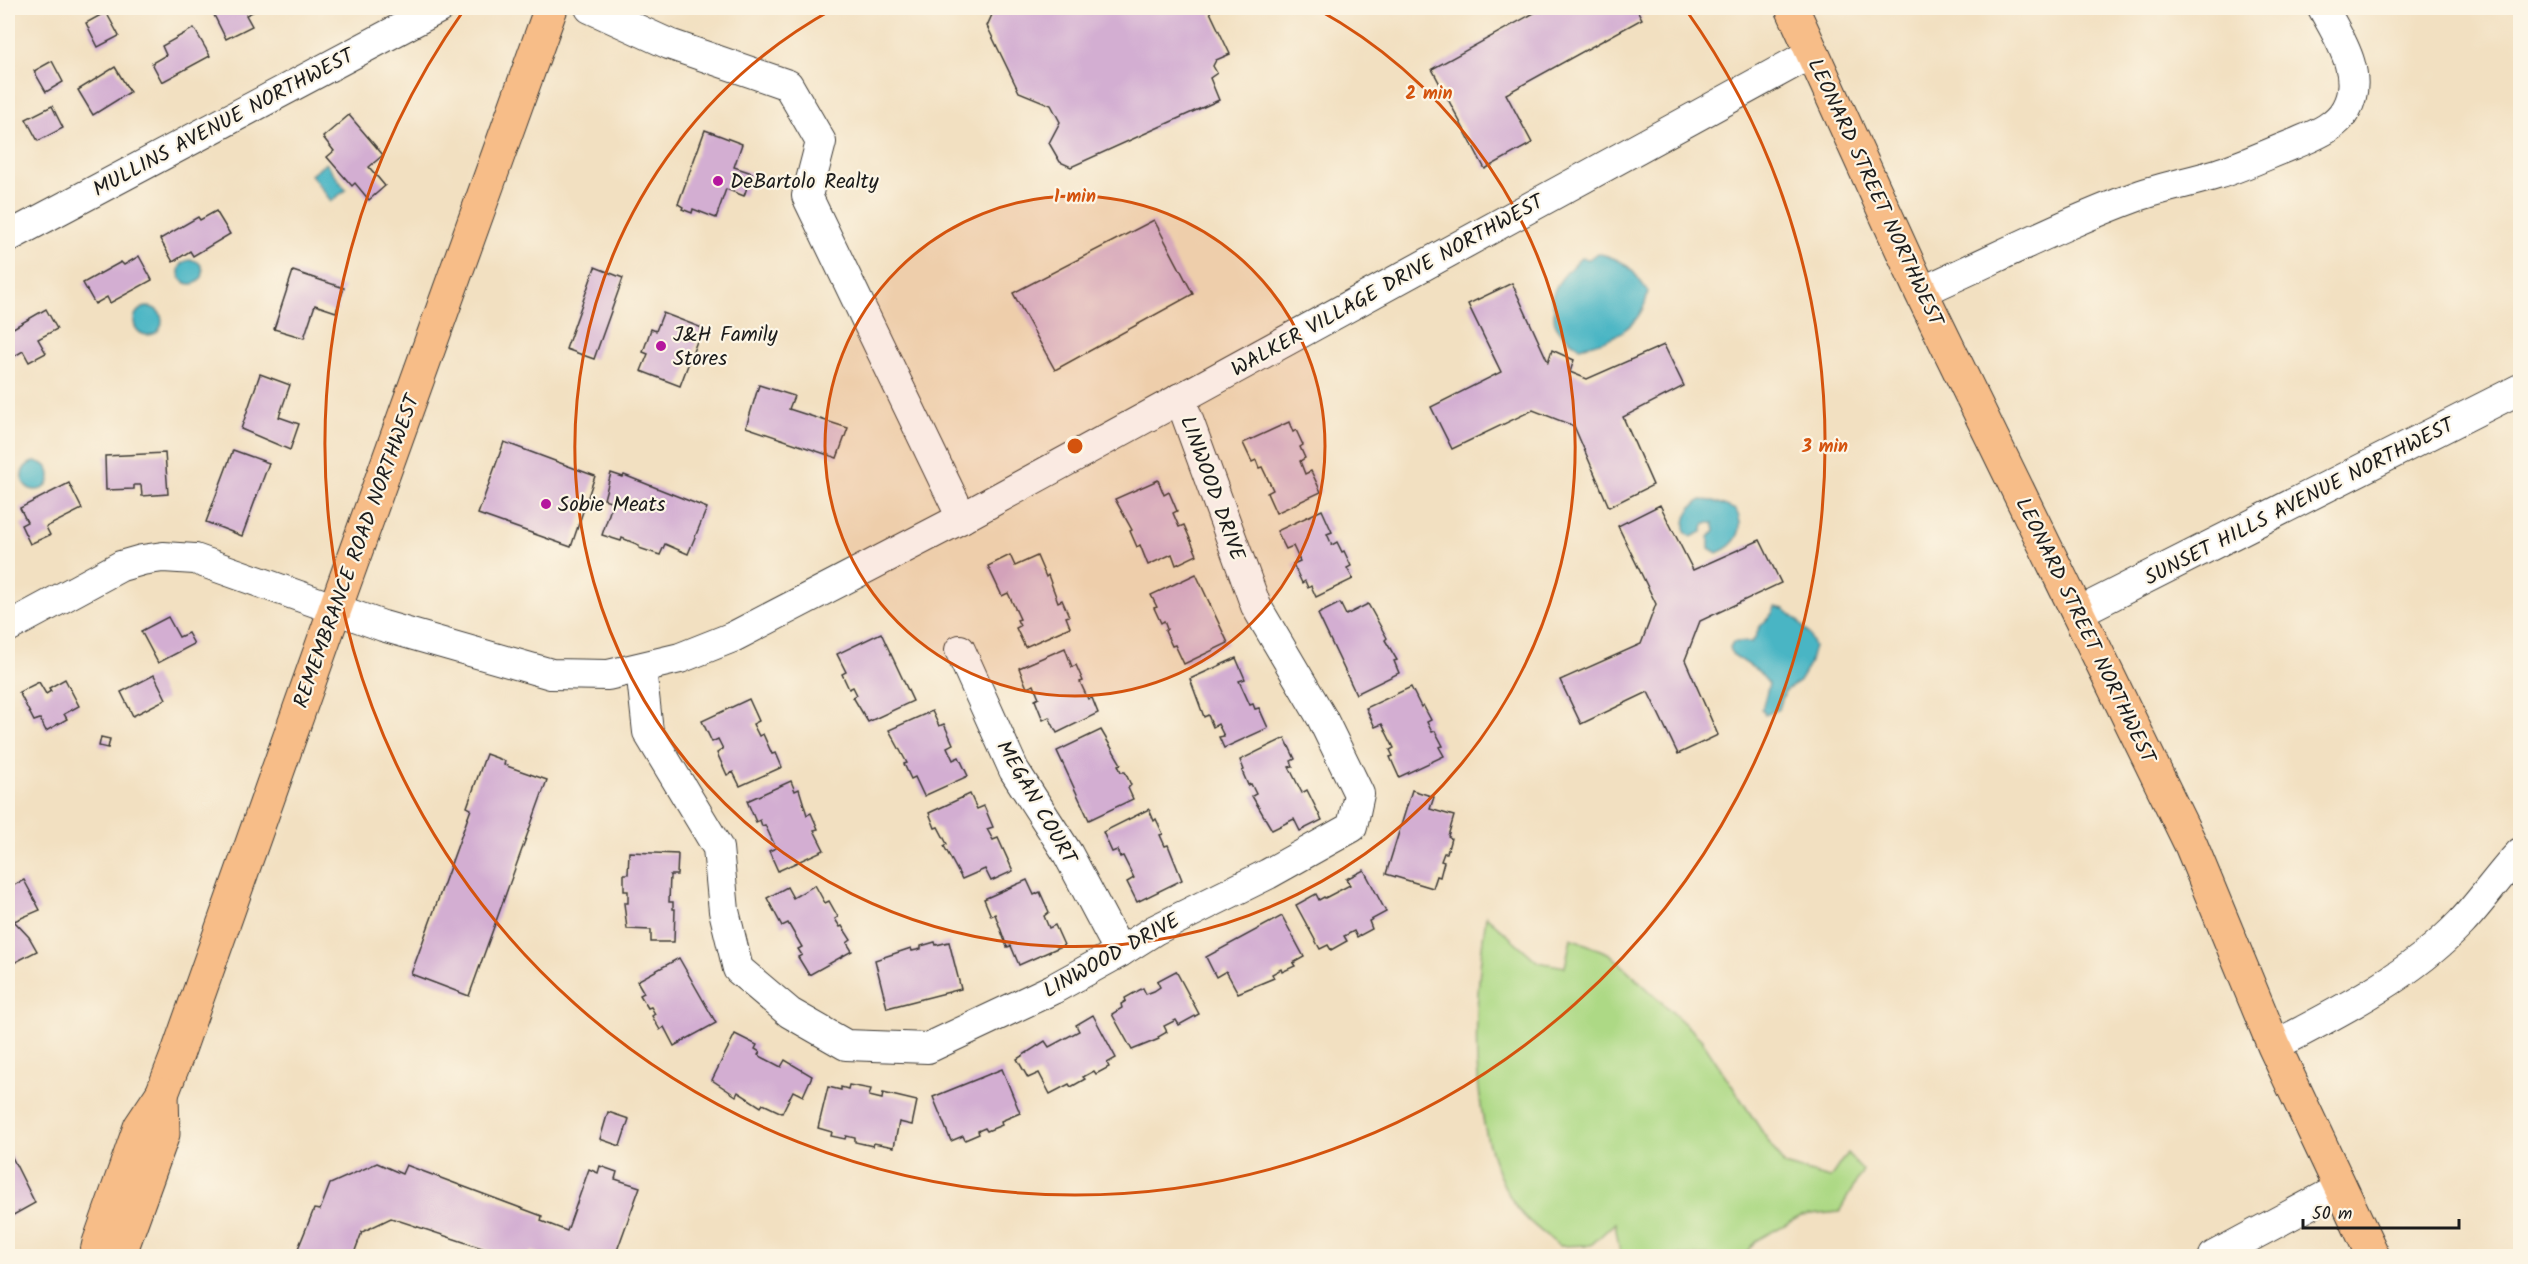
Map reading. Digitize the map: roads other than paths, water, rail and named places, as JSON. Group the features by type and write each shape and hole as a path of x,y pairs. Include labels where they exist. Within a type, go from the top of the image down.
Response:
{"main road":[{"name":"REMEMBRANCE ROAD NORTHWEST","path":"96,1257 140,1127 162,1094 176,1058 551,8"},
{"name":"LEONARD STREET NORTHWEST","path":"1792,8 1921,292 2191,844 2274,1046 2373,1257"},
{"name":"REMEMBRANCE ROAD NORTHWEST","path":"119,1257 163,1134 162,1094"}],"street":[{"name":"MULLINS AVENUE NORTHWEST","path":"8,237 439,8"},
{"path":"590,8 669,44 788,85 821,142 807,196 962,518"},
{"path":"1921,292 2102,211 2140,196 2250,162 2318,133 2335,123 2345,112 2351,98 2353,79 2349,58 2324,8"},
{"name":"WALKER VILLAGE DRIVE NORTHWEST","path":"8,627 121,566 163,557 195,559 335,609 503,662 551,674 608,675 680,658 733,637 962,518 1812,53"},
{"name":"SUNSET HILLS AVENUE NORTHWEST","path":"2077,613 2520,389"},
{"name":"LINWOOD DRIVE","path":"641,668 648,732 718,848 724,910 738,969 790,1013 846,1046 928,1048 1053,989 1155,930 1268,874 1352,827 1359,794 1322,718 1256,606 1180,398"},
{"name":"MEGAN COURT","path":"960,650 1014,771 1068,854 1120,952"},
{"path":"2274,1046 2384,984 2426,954 2461,923 2520,853"},
{"path":"2214,1257 2341,1188"}],"water":[{"path":"326,163 346,190 331,201 311,175"},
{"path":"1597,253 1622,262 1648,292 1639,315 1623,331 1591,345 1579,347 1557,327 1551,299 1559,282 1581,258 1589,259"},
{"path":"191,260 196,261 202,267 202,277 196,283 191,284 186,283 180,277 179,272 180,267 186,261"},
{"path":"148,307 158,311 162,321 158,331 148,335 138,331 134,321 138,311"},
{"path":"36,462 46,466 50,476 46,486 36,490 26,486 22,476 26,466"},
{"path":"1701,500 1714,501 1736,510 1739,517 1738,536 1730,546 1717,553 1709,548 1709,537 1715,530 1713,523 1705,523 1702,532 1691,537 1685,532 1688,513"},
{"path":"1775,607 1784,609 1797,620 1809,634 1814,646 1809,665 1798,683 1785,691 1779,709 1765,715 1762,709 1769,684 1758,671 1732,654 1730,647 1733,642 1752,642 1759,628 1772,614"}],"place":[{"name":"DeBartolo Realty","path":"718,181"},
{"name":"J&H Family Stores","path":"661,346"},
{"name":"Sobie Meats","path":"546,504"}]}
